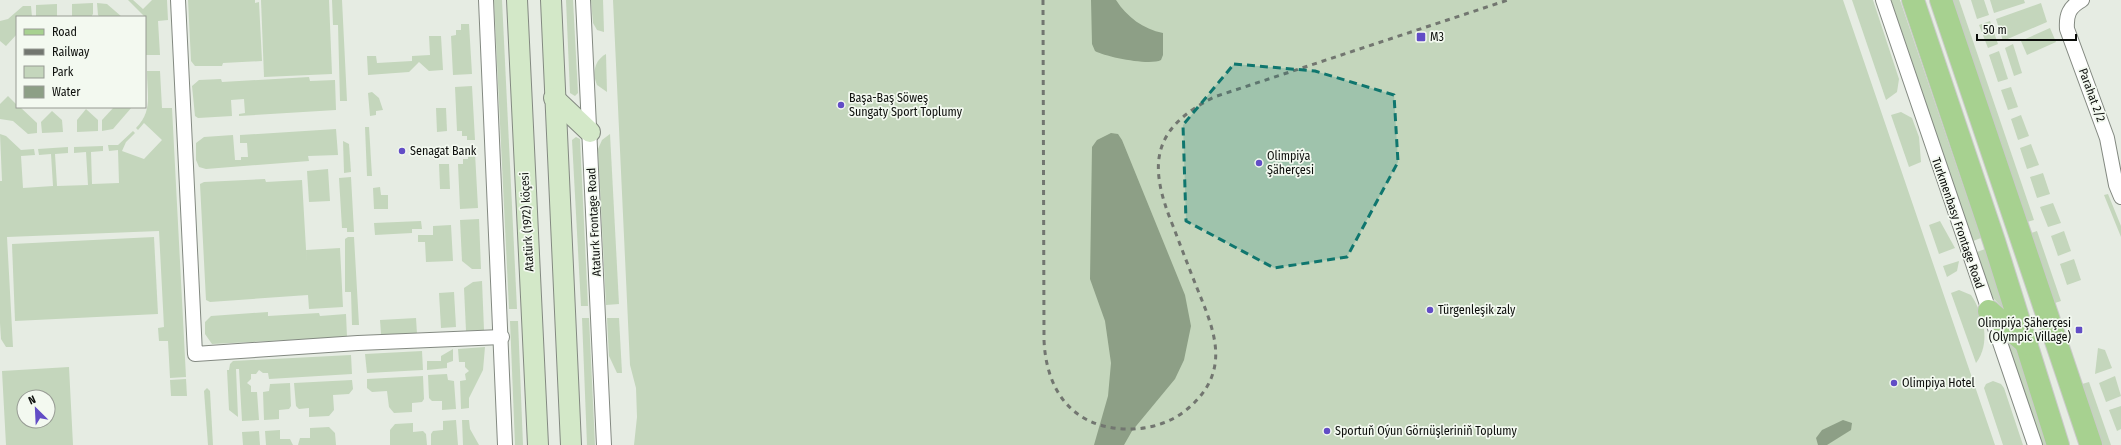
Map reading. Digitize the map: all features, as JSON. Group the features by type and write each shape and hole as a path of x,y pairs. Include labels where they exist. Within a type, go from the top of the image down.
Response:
{"main road":[{"name":"Atatürk (1972) köçesi","path":"517,0 538,445"},
{"path":"551,0 554,98 571,445"},
{"path":"1913,0 2027,344 2058,445"},
{"path":"1940,0 2091,445"},
{"path":"554,98 590,132"},
{"path":"1989,311 2027,344"}],"street":[{"path":"178,0 195,354 362,343 502,337"},
{"path":"486,0 502,337 505,445"},
{"name":"Ataturk Frontage Road","path":"583,0 604,445"},
{"name":"Turkmenbasy Frontage Road","path":"1883,0 2035,445"},
{"name":"Parahat 2/2","path":"2082,0 2075,4 2070,10 2066,19 2067,29 2107,138 2111,151 2112,168 2121,197"}],"highlighted area":[{"path":"1234,64 1315,71 1394,95 1398,162 1347,257 1274,268 1186,221 1183,125"}],"green space":[{"path":"128,0 133,0 143,9 152,0 167,0 168,20 158,21 160,55 146,55 146,16 144,16"},
{"path":"188,0 255,0 255,3 259,2 262,61 223,63 222,66 195,66 191,61"},
{"path":"261,0 329,0 332,74 264,77"},
{"path":"332,0 342,0 347,101 340,101 338,25 333,25"},
{"path":"494,0 502,0 517,309 509,309"},
{"path":"566,0 573,0 578,93 575,96 570,93"},
{"path":"591,0 603,0 604,32 597,30 593,23"},
{"name":"Olimpiýa Şäherçesi","path":"613,0 1843,0 1995,445 634,445 637,417 636,388 630,365"},
{"path":"1852,0 1873,0 1899,79 1897,92 1886,100"},
{"path":"1891,0 1900,0 1981,238 1973,241"},
{"path":"1952,0 1959,0 2034,220 2027,222"},
{"path":"1971,0 1984,0 1989,15 1977,19"},
{"path":"1990,0 2024,0 2025,3 1994,13"},
{"path":"93,3 93,14 92,16 72,16 72,4"},
{"path":"97,3 107,4 121,16 99,16"},
{"path":"2041,3 2047,22 2003,41 1996,19"},
{"path":"57,4 57,16 36,16 36,5"},
{"path":"23,6 31,6 32,16 16,16 16,35 6,46 0,41 0,21 8,19"},
{"path":"1990,21 1998,44 1988,48 1979,25"},
{"path":"461,24 469,24 472,74 453,75 451,36 456,35 456,30 461,30"},
{"path":"2050,28 2056,42 2027,55 2021,41"},
{"path":"429,36 441,36 443,70 429,71 419,62 409,72 368,75 367,56 376,56 377,63 412,61 412,56 430,55"},
{"path":"2013,44 2022,73 2014,76 2005,48"},
{"path":"1999,51 2008,79 1998,82 1989,55"},
{"path":"606,54 607,92 597,85 594,72 599,60"},
{"path":"147,71 160,71 162,108 172,108 186,377 170,378 168,341 159,341 158,328 164,327 159,231 7,237 13,347 6,347 1,339 0,323 0,181 2,181 0,134 6,136 21,150 34,149 35,155 21,156 23,188 53,186 51,154 39,155 38,149 68,147 68,153 55,154 57,186 88,185 86,152 74,153 74,147 103,146 103,151 91,152 92,184 119,183 118,150 109,151 108,145 118,145 133,131 135,133 126,142 122,151 144,159 162,140 144,123 138,130 136,128 141,122 147,109"},
{"path":"309,77 310,81 335,80 336,110 239,116 239,114 245,113 244,99 231,100 232,116 198,118 195,116 192,86 199,80 221,79 222,82"},
{"path":"472,86 475,140 467,140 467,136 462,136 462,131 457,131 455,87"},
{"path":"2011,87 2018,107 2008,110 2001,90"},
{"path":"372,92 379,98 383,110 376,111 376,115 370,116 368,93"},
{"path":"8,96 16,104 16,108 21,108 37,123 37,133 28,134 13,121 0,119 0,104"},
{"path":"113,108 131,108 113,129 102,131 102,120"},
{"path":"436,108 446,108 447,131 437,132"},
{"path":"86,109 98,120 98,131 77,132 77,120"},
{"path":"52,111 62,120 63,132 42,133 41,122"},
{"path":"1901,112 1912,118 1919,137 1921,162 1909,167 1891,115"},
{"path":"2021,115 2029,136 2018,140 2011,119"},
{"path":"365,127 369,127 372,176 367,176"},
{"path":"336,129 338,155 308,156 309,161 206,169 199,167 196,160 196,143 204,137 233,135 235,160 241,160 241,157 248,157 247,143 240,143 240,135"},
{"path":"610,134 619,304 606,305 598,149 602,140"},
{"path":"576,137 580,139 588,306 581,306 572,140"},
{"path":"343,141 349,144 351,172 344,173"},
{"path":"2031,144 2039,165 2027,169 2020,148"},
{"path":"475,153 478,208 460,209 458,164 463,164 463,159 468,159 468,154"},
{"path":"439,164 449,164 450,189 440,189"},
{"path":"328,169 330,201 309,202 307,171"},
{"path":"2043,173 2050,194 2037,198 2030,177"},
{"path":"351,177 354,232 347,232 347,228 342,228 339,178"},
{"path":"265,179 266,182 302,180 306,250 340,248 343,307 309,309 308,295 210,302 206,300 200,184 204,182"},
{"path":"380,187 381,195 388,195 388,209 374,209 373,188"},
{"path":"2108,194 2121,226 2121,237 2104,195"},
{"path":"2053,203 2061,223 2048,227 2040,207"},
{"path":"479,219 481,269 472,269 462,261 460,220"},
{"path":"421,221 422,229 412,229 412,233 375,235 374,223"},
{"path":"1940,221 1955,248 1939,254 1929,225"},
{"path":"451,225 453,261 426,262 425,242 418,242 418,235 433,235 433,226"},
{"path":"2037,231 2061,301 2055,303 2031,233"},
{"path":"2064,231 2071,251 2058,256 2051,236"},
{"path":"154,237 158,314 15,321 12,244"},
{"path":"348,237 354,237 359,325 352,325 351,292 345,292 345,239"},
{"path":"1985,249 2005,308 2003,308 1992,297 1977,252"},
{"path":"2074,259 2081,280 2067,285 2060,264"},
{"path":"1959,261 1957,271 1947,277 1943,266"},
{"path":"482,281 484,330 466,331 464,288 473,282"},
{"path":"1959,290 1971,295 1976,303 1982,320 1984,329 1983,347 1981,355 1976,363 1951,293"},
{"path":"454,292 456,327 441,328 439,293"},
{"path":"268,312 268,316 319,313 320,316 346,314 347,337 212,344 205,334 205,322 211,316"},
{"path":"416,318 417,334 381,334 380,320"},
{"path":"582,318 589,318 595,445 587,445"},
{"path":"607,318 619,318 622,373 617,373 609,356"},
{"path":"510,321 518,321 523,445 515,445"},
{"path":"2007,342 2009,342 2020,355 2050,445 2042,445"},
{"path":"485,347 483,370 469,398 469,408 461,409 460,381 466,380 465,374 469,371 465,367 465,362 459,362 458,349"},
{"path":"2098,348 2105,350 2112,368 2095,374"},
{"path":"453,349 453,361 447,363 447,368 427,370 427,361 441,361 441,356"},
{"path":"422,351 423,370 367,373 365,354"},
{"path":"351,355 352,374 269,379 268,373 263,373 259,370 256,374 251,374 251,379 247,383 251,386 251,392 257,392 259,420 242,421 239,369 236,369 238,417 229,410 227,370 229,370 230,364 233,361"},
{"path":"69,367 73,445 6,445 2,371"},
{"path":"447,374 448,380 454,381 456,409 442,410 442,401 432,401 429,398 428,375"},
{"path":"423,376 424,399 422,402 412,403 412,412 394,413 389,407 387,391 372,392 367,388 367,379"},
{"path":"2115,376 2121,396 2106,402 2099,383"},
{"path":"186,379 187,396 171,396 170,380"},
{"path":"352,380 353,389 349,394 333,395 334,410 329,416 309,417 309,408 299,409 296,406 294,383"},
{"path":"1993,381 2001,384 2004,388 2023,445 2003,445 1984,388 1986,384"},
{"path":"2089,382 2111,445 2103,445 2082,384"},
{"path":"290,383 291,406 289,409 279,410 279,419 264,420 263,392 269,391 270,384"},
{"path":"207,388 210,391 213,445 208,445 204,391"},
{"path":"2121,406 2121,429 2117,431 2109,410"},
{"path":"456,420 458,445 431,445 431,434 433,431 443,430 443,421"},
{"path":"462,420 469,420 470,429 479,445 463,445"},
{"path":"413,423 413,432 423,431 426,434 427,445 390,445 390,430 395,424"},
{"path":"329,427 335,433 336,445 298,445 300,438 310,438 310,428"},
{"path":"280,430 280,439 290,439 293,445 266,445 265,431"},
{"path":"259,431 260,445 243,445 242,432"}],"water":[{"path":"1091,0 1116,0 1130,17 1149,29 1163,33 1163,55 1161,60 1148,62 1128,60 1108,56 1095,51 1092,44"},
{"path":"1111,133 1118,134 1122,140 1185,295 1191,326 1184,360 1175,379 1132,431 1124,445 1094,445 1108,396 1111,363 1105,321 1090,279 1092,147 1097,140"},
{"path":"1843,420 1852,423 1851,430 1827,445 1818,445 1816,438 1822,430"}],"railway":[{"path":"1043,0 1044,340 1046,357 1050,374 1056,388 1064,401 1075,412 1089,421 1104,426 1123,429 1151,427 1169,421 1185,411 1204,391 1212,377 1215,363 1216,348 1209,319 1165,204 1160,185 1158,167 1160,151 1167,136 1178,122 1193,109 1214,97 1508,0"}],"place":[{"name":"M3","path":"1421,37"},
{"name":"Başa-Baş Söweş Sungaty Sport Toplumy","path":"841,105"},
{"name":"Senagat Bank","path":"402,151"},
{"name":"Olimpiýa Şäherçesi","path":"1259,163"},
{"name":"Türgenleşik zaly","path":"1430,310"},
{"name":"Olimpiýa Şäherçesi (Olympic Village)","path":"2079,330"},
{"name":"Olimpiya Hotel","path":"1894,383"},
{"name":"Sportuň Oýun Görnüşleriniň Toplumy","path":"1327,431"}]}
